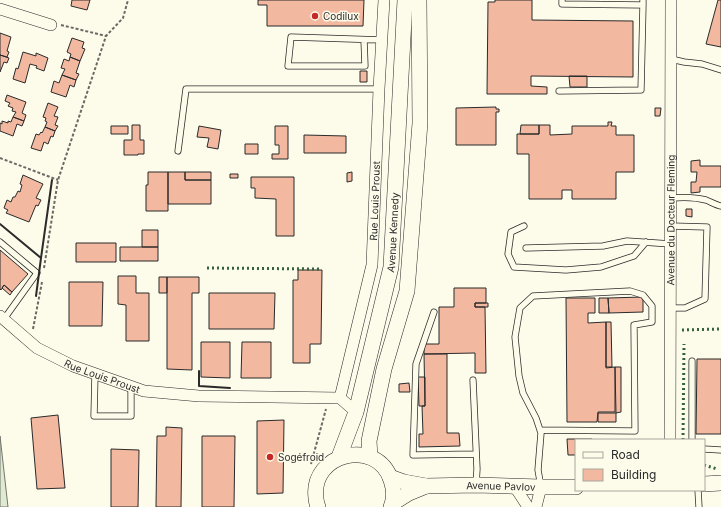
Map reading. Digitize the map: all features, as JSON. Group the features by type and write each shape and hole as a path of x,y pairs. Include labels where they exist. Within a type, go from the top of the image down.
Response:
{"main road":[{"name":"Avenue Kennedy","path":"339,457 356,412 391,267 405,0"},
{"name":"Avenue Kennedy","path":"370,457 369,441 384,369 407,291 420,123 419,0"},
{"path":"318,507 316,485 321,474 329,464 339,457 350,454 360,454 370,457 386,469 393,486 394,494 392,505"},
{"name":"Avenue Pavlov","path":"390,477 404,482 426,486 575,486"},
{"path":"705,484 721,483"},
{"name":"Avenue Pavlov","path":"392,505 409,493 426,486"}],"street":[{"name":"Rue Louis Proust","path":"2,317 37,348 72,366 144,391 199,396 334,398 372,265 384,0"},
{"name":"Avenue du Docteur Fleming","path":"670,439 671,0"},
{"path":"0,10 51,25"},
{"path":"334,398 356,412"},
{"path":"515,486 528,507"},
{"path":"536,507 541,487"}],"lane":[{"path":"559,91 641,90 643,2 562,4 562,0"},
{"path":"364,40 365,66 288,66 291,37 382,40"},
{"path":"671,59 702,64 721,70"},
{"path":"178,151 186,89 379,89"},
{"path":"671,198 683,197 706,200 721,206"},
{"path":"524,226 511,232 508,254 514,266 566,270 601,267 634,256 646,242"},
{"path":"671,226 707,227 705,299 685,308 671,308"},
{"path":"526,248 604,246 627,241 671,244"},
{"path":"0,242 37,274 2,317"},
{"path":"540,430 635,431 634,325 652,322 652,306 643,295 630,291 533,296 520,308 515,338 519,376 523,393 536,418 540,430 541,433 538,470 541,487"},
{"path":"434,312 416,364 413,455 476,454"},
{"path":"692,362 692,439"},
{"path":"95,374 94,416 131,416 131,386"},
{"path":"473,380 476,485"},
{"path":"705,449 721,450"},
{"path":"698,491 699,507"}],"path":[{"path":"44,272 58,180 106,36 122,18 128,0"},
{"path":"51,25 61,25 106,36"},
{"path":"0,158 58,180"},
{"path":"30,342 35,324 42,280"},
{"path":"310,471 311,463 334,398"}],"green space":[{"path":"0,436 8,507 0,507"}],"building":[{"path":"72,0 90,0 87,10 71,6"},
{"name":"Codilux","path":"258,0 364,0 363,26 267,26 267,5 258,5"},
{"path":"495,0 532,0 532,20 633,21 633,77 531,76 531,86 547,87 547,94 487,94 488,2 495,2"},
{"path":"718,0 721,0 721,47 706,44"},
{"path":"0,33 11,37 7,57 0,55"},
{"path":"72,38 84,42 82,48 85,49 80,61 70,57 71,54 67,52"},
{"path":"23,52 36,56 36,53 48,58 44,71 36,68 37,66 30,64 25,83 13,79 16,68 18,69"},
{"path":"0,55 9,58 7,63 4,62 0,72"},
{"path":"70,57 80,61 76,73 79,74 76,80 62,75 65,69 61,68 64,59 69,61"},
{"path":"360,71 367,71 367,82 360,82"},
{"path":"62,75 76,80 74,87 70,85 66,97 51,92 54,81 59,83"},
{"path":"569,76 587,76 587,87 570,87"},
{"path":"7,95 26,102 22,113 26,115 24,121 13,117 16,112 12,111 13,108 8,106 10,103 5,101"},
{"path":"48,103 58,107 54,116 58,117 55,125 58,126 55,131 45,127 47,122 45,121 46,118 43,117"},
{"path":"496,107 496,109 499,109 499,112 496,112 496,145 456,145 456,108"},
{"path":"655,108 661,108 660,116 655,116"},
{"path":"13,117 24,121 22,126 17,124 13,136 0,131 0,123 2,124 2,121 8,123 8,121 11,122"},
{"path":"608,122 612,122 611,126 616,126 616,135 634,135 634,172 616,172 616,199 572,199 572,190 562,190 562,199 529,199 529,154 517,154 517,134 539,134 539,125 550,125 550,135 572,134 572,126 608,126"},
{"path":"132,125 140,125 140,140 144,140 144,154 124,155 124,140 132,140"},
{"path":"521,125 539,125 539,134 520,134"},
{"path":"111,126 128,126 128,134 111,134"},
{"path":"199,126 221,130 218,149 207,147 209,138 197,137"},
{"path":"275,126 288,126 288,159 272,159 272,154 279,154 279,145 275,145"},
{"path":"45,127 55,131 53,137 51,136 48,144 44,142 41,151 31,148 36,134 39,135 41,132 42,133"},
{"path":"304,135 346,136 346,153 304,153"},
{"path":"245,144 258,144 258,154 245,154"},
{"path":"700,160 700,166 721,166 721,187 700,187 700,192 691,193 691,182 696,182 697,172 691,172 691,161"},
{"path":"148,172 168,172 168,211 146,211 146,185 148,185"},
{"path":"168,172 185,172 185,180 211,180 211,204 168,204"},
{"path":"185,172 211,172 211,180 185,180"},
{"path":"352,172 352,181 347,182 347,173"},
{"path":"230,174 238,174 238,178 230,178"},
{"path":"23,175 43,184 36,198 41,200 38,206 36,205 29,222 6,213 8,210 4,208 7,200 11,202 18,191 20,192 22,185 20,184"},
{"path":"251,177 294,177 294,236 276,236 276,199 255,198 255,188 251,188"},
{"path":"686,209 692,209 692,217 686,216"},
{"path":"142,230 158,230 158,247 142,247"},
{"path":"76,243 116,243 116,262 76,262"},
{"path":"120,247 158,247 158,261 120,261"},
{"path":"0,250 28,274 12,292 4,285 1,290 0,289"},
{"path":"298,270 322,270 321,344 310,344 310,363 293,363 293,280 298,280"},
{"path":"118,276 136,276 136,293 149,293 149,341 126,341 126,305 118,304"},
{"path":"159,277 167,277 167,293 159,293"},
{"path":"167,277 199,277 199,293 192,293 192,370 167,369"},
{"path":"69,282 103,282 102,326 69,326"},
{"path":"4,285 12,292 10,295 2,288"},
{"path":"454,288 486,288 486,303 475,303 475,307 485,307 486,373 475,373 475,353 424,354 424,344 439,344 439,307 454,307"},
{"path":"209,293 275,293 274,329 209,329"},
{"path":"643,297 643,312 609,313 608,298"},
{"path":"566,298 595,298 595,313 588,313 588,323 606,322 606,368 615,367 615,412 598,412 597,422 567,422"},
{"path":"599,298 608,298 609,313 599,313"},
{"path":"475,303 488,303 488,307 475,307"},
{"path":"606,322 611,322 612,367 606,367"},
{"path":"201,342 230,342 230,378 201,377"},
{"path":"242,342 271,342 271,378 241,378"},
{"path":"424,354 447,354 447,433 459,433 460,446 419,447 419,434 423,434 422,406 425,406"},
{"path":"697,359 721,359 721,434 696,434"},
{"path":"615,367 621,367 621,412 616,413"},
{"path":"418,377 425,377 425,406 419,406"},
{"path":"409,383 410,392 399,392 399,384"},
{"path":"598,413 616,413 616,422 598,422"},
{"path":"58,415 65,488 37,489 31,418"},
{"name":"Sogéfroid","path":"284,420 283,493 257,494 257,421"},
{"path":"166,427 182,428 181,507 156,507 157,436 166,436"},
{"path":"202,436 235,436 234,507 202,507"},
{"path":"567,439 575,439 575,455 568,455"},
{"path":"111,449 139,450 138,507 111,507"}],"hedge":[{"path":"207,268 321,269"},
{"path":"682,330 721,329"},
{"path":"683,439 684,344"},
{"path":"705,465 717,469"}],"wall":[{"path":"41,258 52,180"},
{"path":"0,224 41,258 36,296"},
{"path":"199,371 199,386 230,388"}],"place":[{"name":"Codilux","path":"315,16"},
{"name":"Sogéfroid","path":"270,457"}]}
